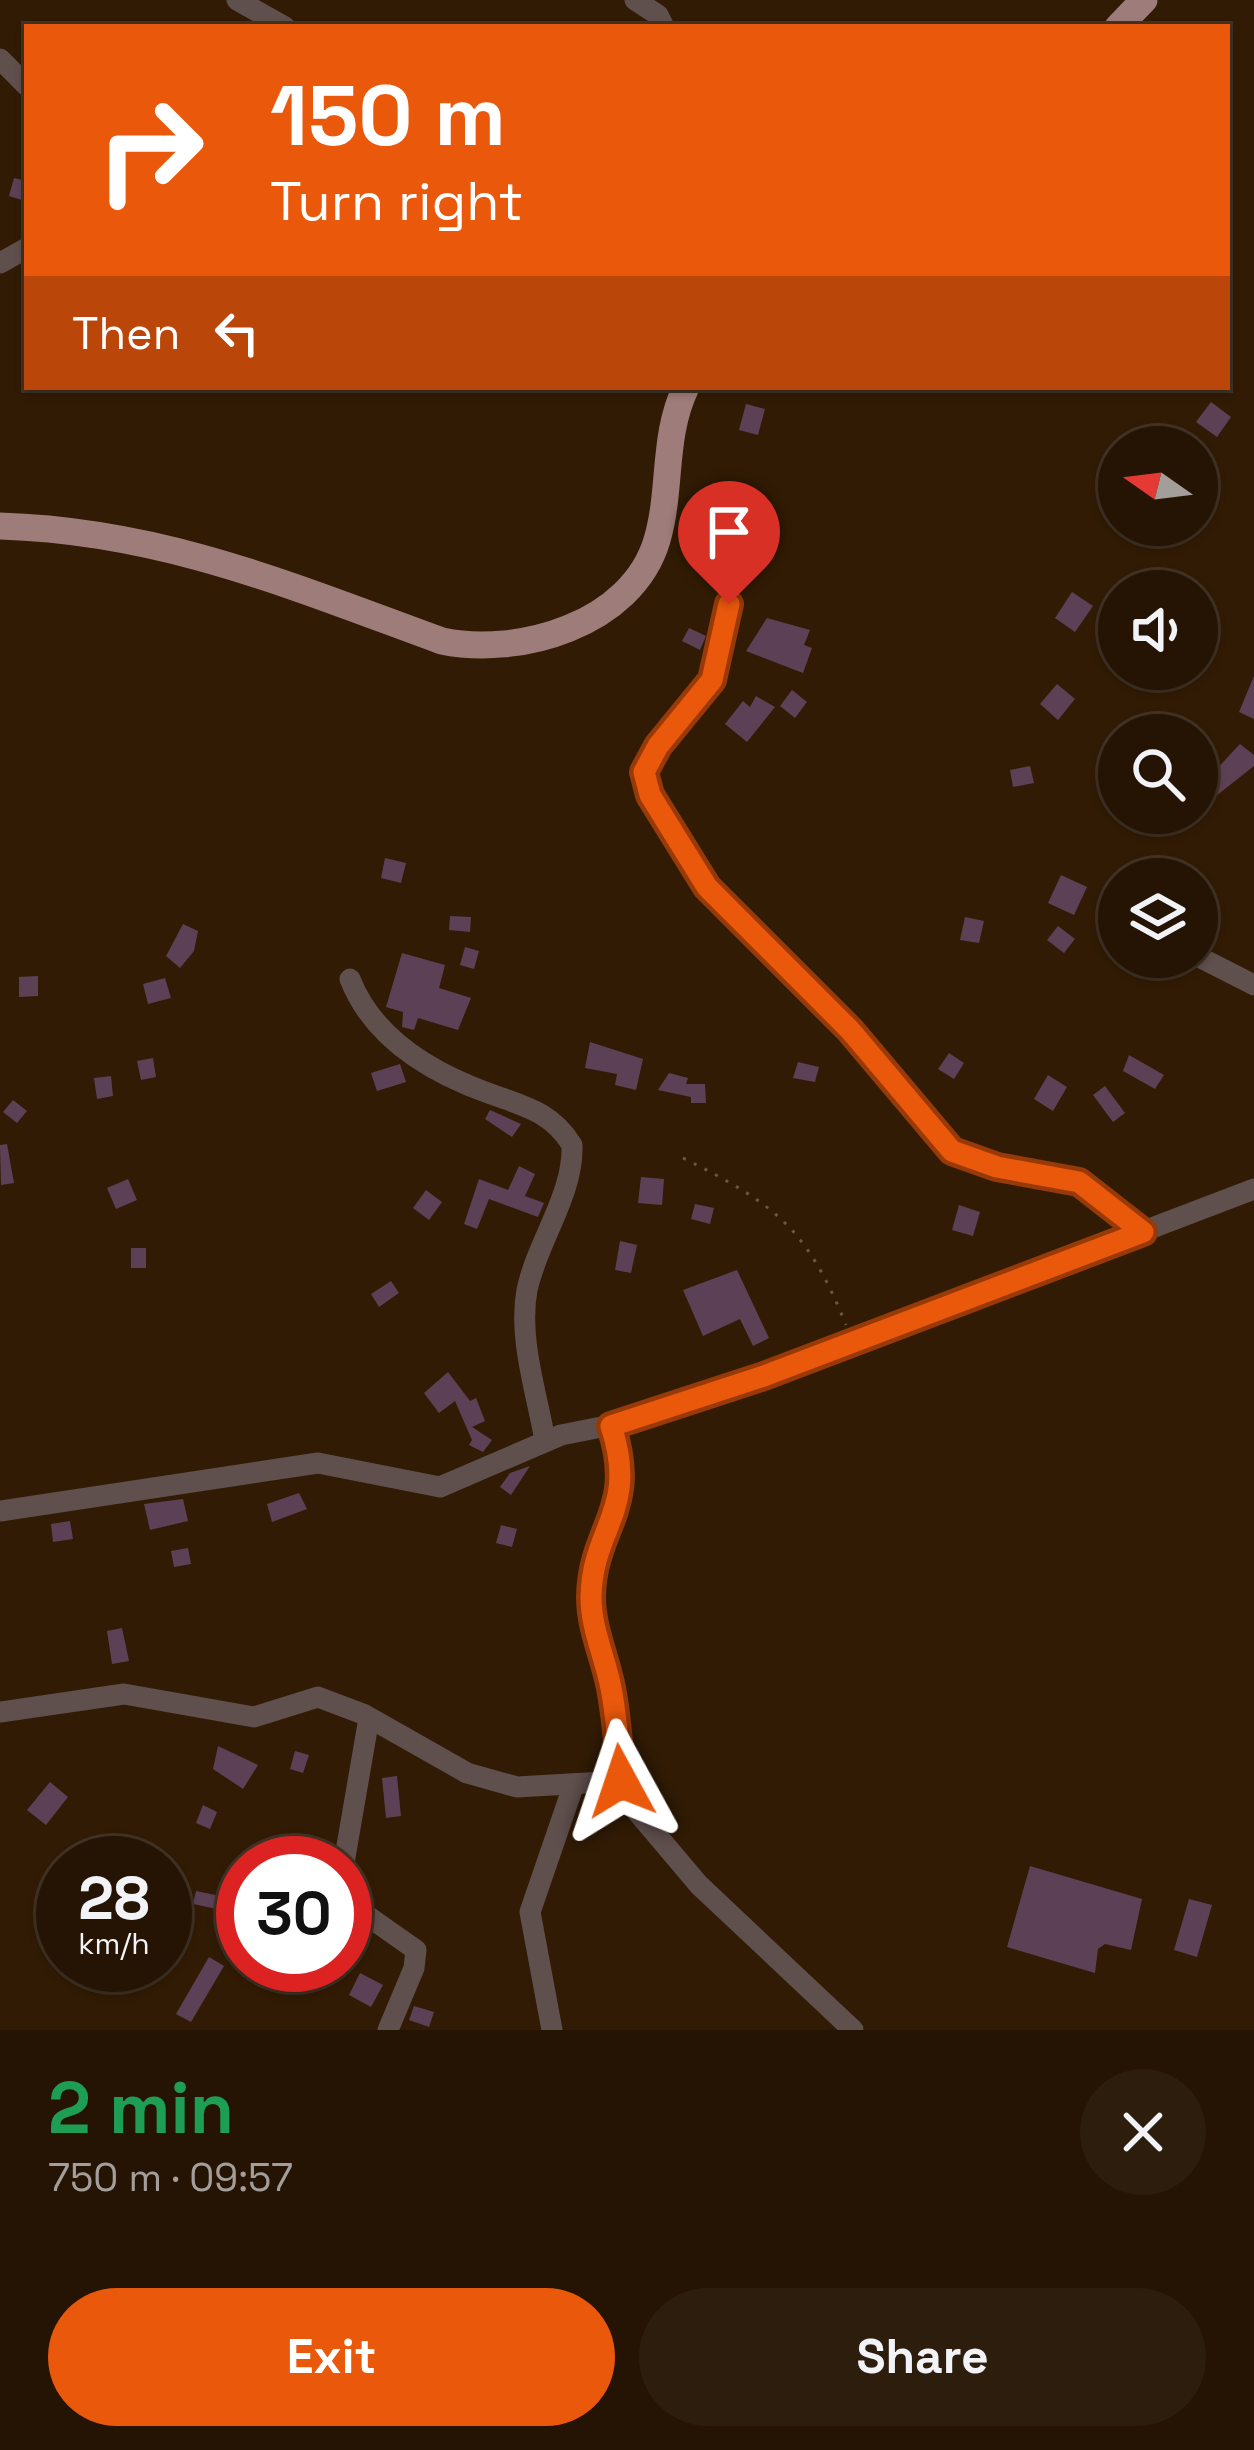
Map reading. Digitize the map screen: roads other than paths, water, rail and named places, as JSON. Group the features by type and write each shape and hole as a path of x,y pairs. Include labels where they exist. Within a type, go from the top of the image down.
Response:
{"main road":[{"path":"1121,24 1144,0"},
{"path":"0,526 133,537 217,559 442,641 473,647 514,645 588,620 640,574 656,544 673,416 685,390"}],"street":[{"path":"237,0 280,24"},
{"path":"634,0 658,15 662,24"},
{"path":"0,58 24,83"},
{"path":"729,604 712,680 658,746 644,772 650,795 707,887 850,1030 952,1151 997,1167 1079,1182 1143,1232"},
{"path":"1218,967 1254,985"},
{"path":"350,979 362,1011 384,1037 462,1083 533,1107 551,1119 572,1145 570,1168 526,1293 527,1349 545,1441"},
{"path":"0,1511 318,1463 440,1487 545,1441 611,1426 854,1343 1254,1189"},
{"path":"611,1426 623,1469 622,1491 591,1592 592,1620 611,1686 621,1781 640,1819 699,1886 854,2030"},
{"path":"0,1712 124,1694 254,1717 319,1697 369,1718 467,1773 518,1787 621,1781"},
{"path":"349,1836 369,1718"},
{"path":"552,2030 530,1912 574,1784"},
{"path":"372,1919 416,1950 414,1968 388,2030"}]}
